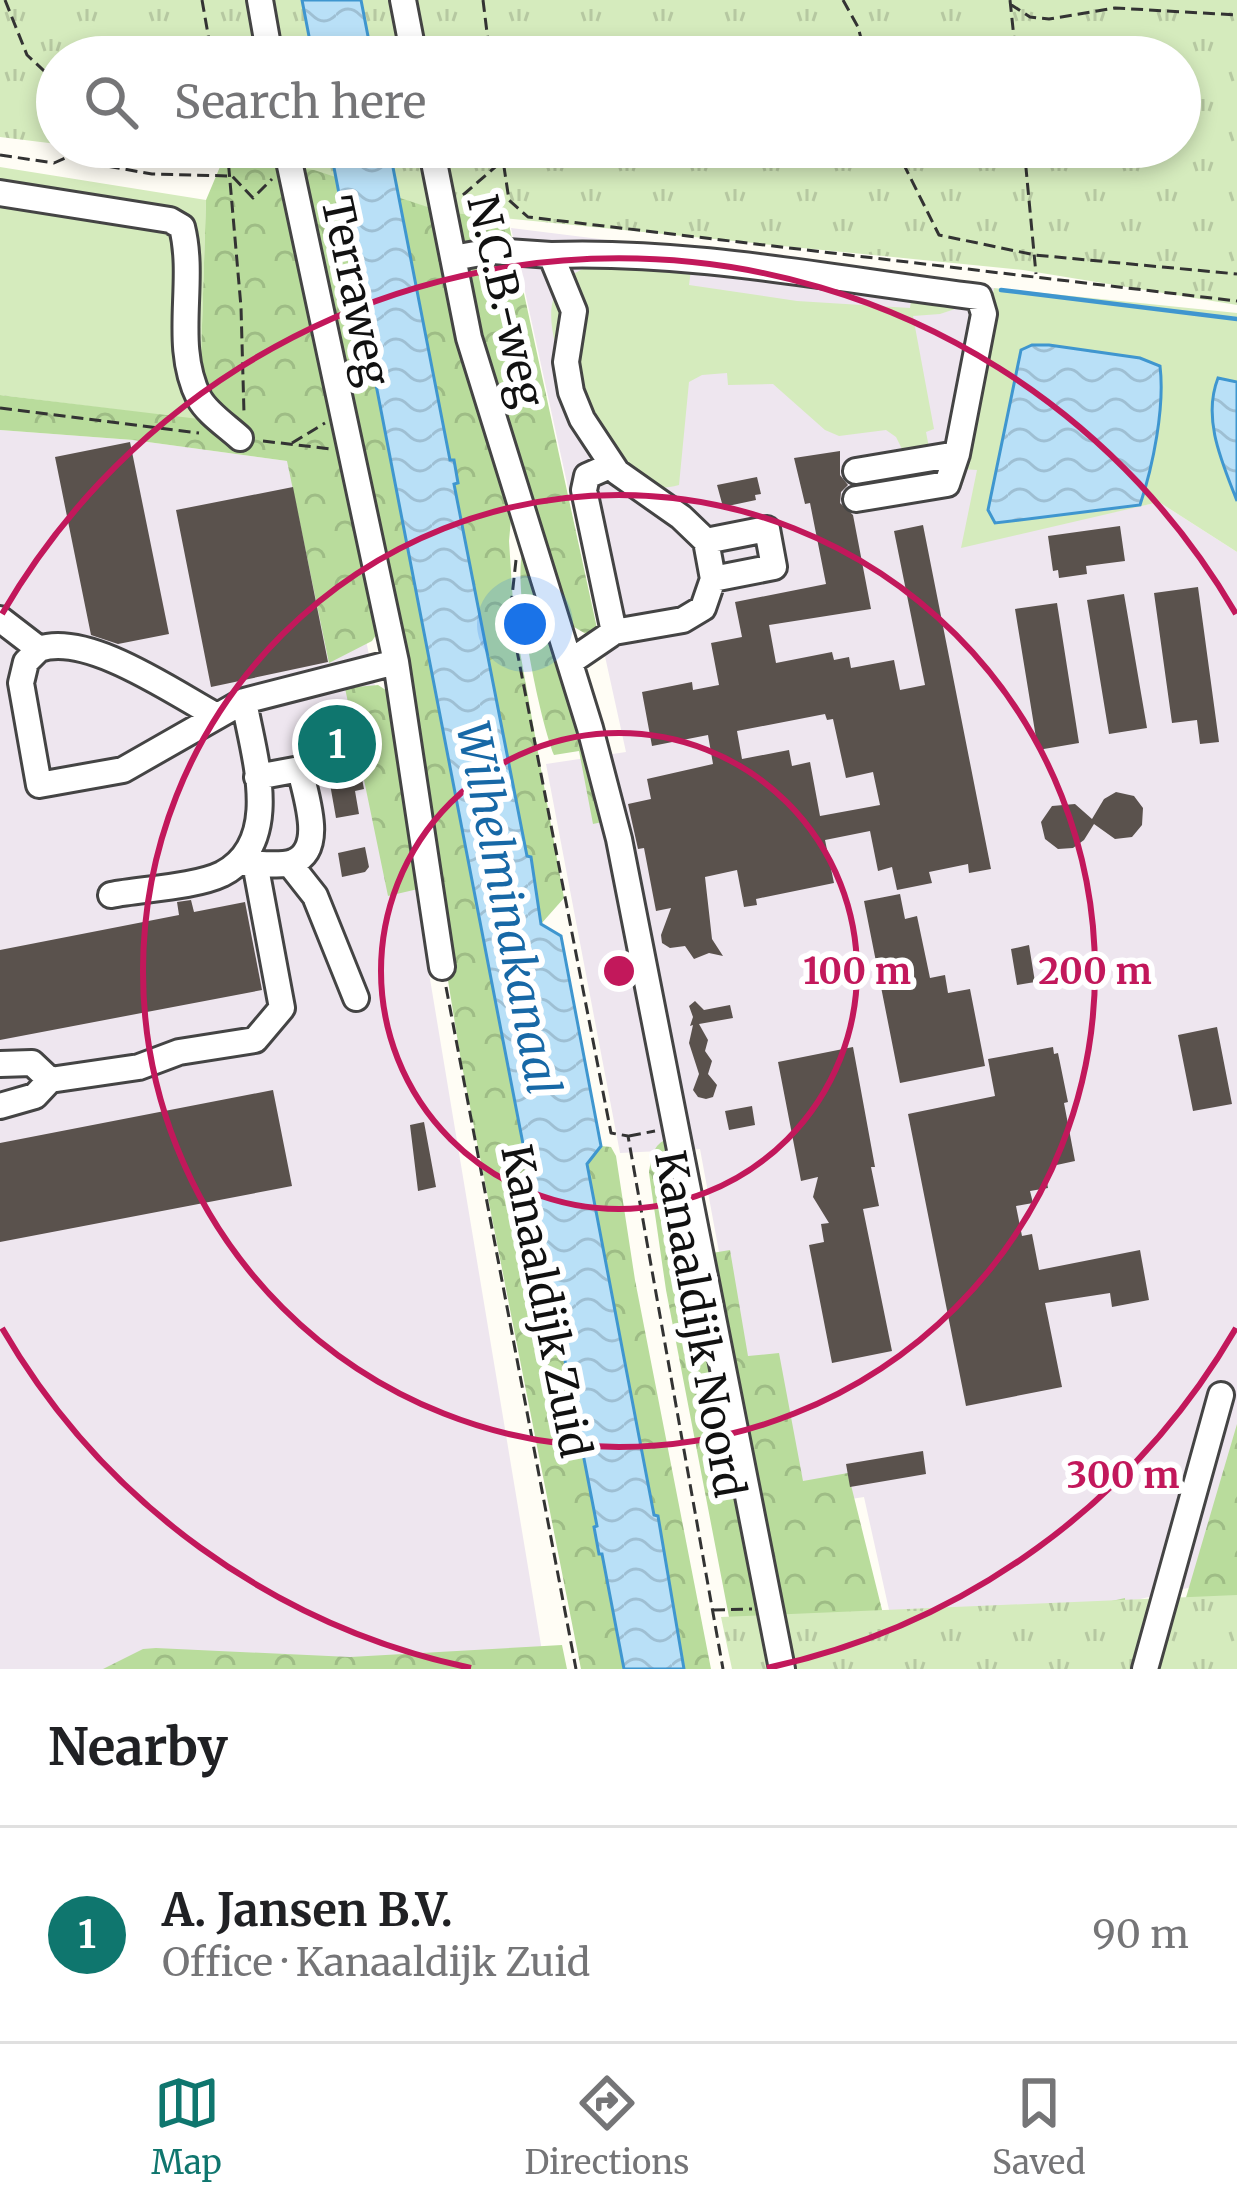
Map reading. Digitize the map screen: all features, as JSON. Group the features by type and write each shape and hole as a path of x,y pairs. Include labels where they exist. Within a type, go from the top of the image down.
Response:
{"street":[{"path":"260,0 266,36"},
{"path":"403,0 410,36"},
{"name":"Terraweg","path":"290,168 350,451"},
{"name":"N.C.B.-weg","path":"435,168 469,338 508,472"},
{"path":"0,193 170,220 182,227 187,247 184,339 192,376 201,402 243,431"},
{"path":"453,258 492,251 601,253 979,297 983,314 947,484 856,499"},
{"path":"551,255 574,311 566,362 582,419 612,465 706,541 712,579 703,608 683,620 614,632 570,662"},
{"path":"350,451 396,662 442,967"},
{"path":"856,471 957,454"},
{"path":"612,465 587,476 584,490 614,632"},
{"name":"Kanaaldijk Noord","path":"508,472 570,662 620,839 782,1669"},
{"path":"706,541 767,529 774,567 712,579"},
{"path":"0,619 39,649"},
{"path":"215,715 122,664 67,645 39,649 26,662 21,683 39,784 123,770 244,701 396,662"},
{"path":"0,1106 35,1096 50,1080 139,1067 179,1052 255,1040 282,1008 247,863 261,799 244,701"},
{"path":"111,895 218,876 247,863 290,863 305,853 312,835 300,770 257,777"},
{"path":"290,863 315,896 356,998"},
{"path":"0,1064 32,1063 50,1080"},
{"path":"1145,1669 1222,1395"}],"path":[{"path":"5,0 27,55 36,63"},
{"path":"202,0 208,36"},
{"path":"483,0 487,36"},
{"path":"843,0 860,36"},
{"path":"1111,0 1114,8"},
{"path":"1010,2 1030,16 1048,19 1114,8 1237,15"},
{"path":"1010,2 1014,36"},
{"path":"0,155 36,160"},
{"path":"118,168 152,174 232,176 253,198 267,180 292,176"},
{"path":"231,168 243,431 291,444 350,451"},
{"path":"443,212 494,168"},
{"path":"503,168 509,200 528,217 1237,301"},
{"path":"906,168 939,235 1035,254 1237,274"},
{"path":"1026,168 1036,276"},
{"path":"0,408 212,434"},
{"path":"291,444 342,412"},
{"name":"Kanaaldijk Noord","path":"517,552 510,615 611,1133 628,1136 723,1669"},
{"name":"Kanaaldijk Zuid","path":"442,967 576,1669"},
{"path":"628,1136 675,1127"},
{"path":"712,1610 770,1609"}],"shaded area":[{"path":"511,228 994,288 962,468 978,469 968,544 1159,502 1237,552 1237,1486 1218,1581 899,1655 864,1497 767,1512 700,1149 620,1153 546,764 626,752"},
{"path":"0,430 133,440 332,467 415,889 545,1669 0,1669"}],"green space":[{"path":"0,0 1237,0 1237,305 1023,270 443,212 314,170 294,168 1201,168 1201,36 36,36 36,141 0,137"},
{"path":"0,167 206,200 199,420 0,395"},
{"path":"219,168 285,168 380,629 372,641 329,663 287,461 133,440 0,430 0,395 199,419 206,200"},
{"path":"302,168 334,168 624,1669 581,1669 461,1061"},
{"path":"393,168 422,168 462,359 511,519 514,618 564,898 541,924 531,858 528,861"},
{"path":"445,168 497,168 600,642 574,627 490,393"},
{"path":"607,260 691,270 689,285 797,301 910,308 912,295 976,302 940,314 913,316 934,429 926,432 930,453 905,455 896,437 886,430 839,436 825,430 773,384 728,385 727,373 702,375 689,382 679,485 651,486 609,467 588,448 576,424 551,320 557,291 567,279"},
{"path":"994,288 1237,313 1237,382 1218,379 1218,449 1237,501 1237,552 1159,502 961,548 977,470 962,469","holes":["1032,345 1156,363 1161,392 1151,471 995,523 988,510 1021,350"]},
{"path":"523,549 607,821 593,824 579,751 554,755 548,737 524,621"},
{"path":"378,685 392,694 418,889 388,896 345,688"},
{"path":"669,1141 773,1669 739,1669 666,1290 649,1173 655,1150"},
{"path":"601,1146 611,1147 616,1156 635,1280 711,1669 684,1669 587,1164"},
{"path":"730,1250 748,1356 779,1353 803,1481 848,1473 892,1650 1125,1598 1127,1669 791,1669 712,1253"},
{"path":"1237,1424 1237,1669 1165,1669"},
{"path":"1237,1595 1237,1669 732,1669 721,1617"},
{"path":"562,1645 567,1669 103,1669 143,1649 156,1648 350,1657"}],"water":[{"path":"302,0 361,0 368,36 309,36"},
{"name":"Wilhelminakanaal","path":"334,168 393,168 450,460 454,460 458,483 454,484 541,924 561,936 601,1146 587,1164 684,1669 624,1669"},
{"path":"1049,345 1140,358 1160,366 1159,418 1145,490 1140,505 995,523 988,510 1021,350"},
{"path":"1218,378 1237,382 1237,501 1213,425"}],"building":[{"path":"130,442 169,634 118,644 91,635 55,457"},
{"path":"840,451 840,475 848,485 840,503 853,515 871,609 769,625 776,663 832,652 834,660 849,657 851,668 894,660 900,690 925,685 894,531 923,525 991,869 969,873 968,864 929,872 932,883 897,890 892,867 878,871 870,831 825,840 834,883 756,899 757,905 744,907 737,870 705,877 712,939 723,956 709,953 694,959 685,946 670,948 662,943 671,908 656,911 644,848 638,849 628,804 651,799 647,779 713,764 708,735 652,746 642,692 692,682 693,690 719,685 711,643 742,637 735,602 826,584 810,503 805,504 794,458","holes":["825,714 827,720 833,719 846,778 873,772 880,805 820,816 810,762 792,766 789,750 742,759 737,731"]},
{"path":"757,477 761,494 755,495 756,500 723,507 717,485"},
{"path":"293,487 328,662 211,687 176,510"},
{"path":"1120,526 1125,561 1086,566 1087,574 1059,578 1058,570 1053,571 1048,536"},
{"path":"1198,587 1219,742 1200,744 1197,720 1172,723 1154,593"},
{"path":"1124,594 1147,728 1109,734 1087,600"},
{"path":"1057,603 1079,743 1038,750 1015,609"},
{"path":"339,714 344,741 348,740 352,759 358,758 364,789 355,791 359,814 336,818 330,784 321,786 317,769 325,768 320,746 326,745 323,717"},
{"path":"1116,792 1134,796 1143,808 1142,825 1132,837 1115,839 1094,824 1073,848 1058,849 1045,839 1041,822 1052,806 1075,804 1092,819 1104,799"},
{"path":"365,847 369,867 342,877 338,853"},
{"path":"900,894 905,919 917,916 930,978 945,975 948,993 970,989 985,1066 900,1083 864,901"},
{"path":"191,900 194,912 245,902 262,990 0,1040 0,950 179,915 177,902"},
{"path":"1029,945 1035,982 1017,985 1011,949"},
{"path":"695,1001 704,1010 730,1005 733,1018 699,1024 712,1061 708,1074 717,1085 713,1097 706,1099 693,1090 699,1074 689,1043 693,1017 689,1006"},
{"path":"1217,1027 1232,1104 1193,1111 1178,1035"},
{"path":"853,1047 879,1206 863,1209 892,1351 832,1363 809,1245 824,1242 821,1224 829,1223 813,1197 818,1177 801,1181 778,1062"},
{"path":"1053,1047 1068,1102 1064,1103 1075,1161 1052,1166 1051,1176 1046,1177 1048,1188 1030,1191 1033,1203 1016,1206 1022,1236 1032,1234 1039,1270 1140,1250 1149,1300 1112,1307 1110,1293 1045,1303 1062,1387 966,1406 908,1114 995,1096 988,1059"},
{"path":"273,1090 292,1186 0,1242 0,1143"},
{"path":"752,1106 755,1125 729,1130 725,1111"},
{"path":"424,1122 436,1187 418,1191 410,1125"},
{"path":"923,1451 926,1474 850,1487 846,1464"}],"waterway":[{"path":"1001,290 1237,319"}],"place":[{"name":"A. Jansen B.V.","path":"337,744"}]}
